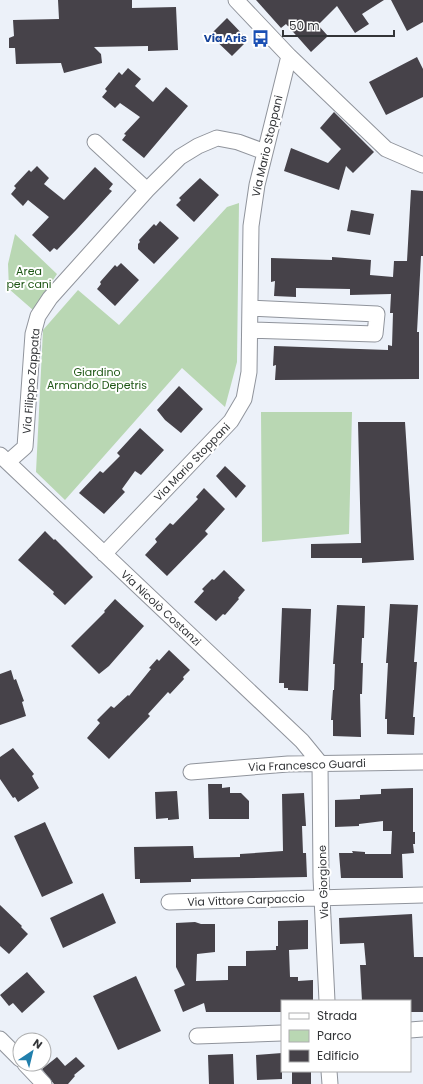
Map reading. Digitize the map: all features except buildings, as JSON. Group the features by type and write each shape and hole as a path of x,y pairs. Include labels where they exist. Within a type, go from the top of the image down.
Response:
{"street":[{"path":"236,0 289,56 386,149 423,165"},
{"name":"Via Mario Stoppani","path":"104,554 231,421 244,399 249,372 251,226 264,152 289,56"},
{"name":"Via Filippo Zappata","path":"4,459 25,447 33,334 38,316 50,298 147,190 180,157 198,146 217,138 238,142 264,152"},
{"path":"96,142 147,190"},
{"path":"250,330 375,334 377,314 251,308"},
{"name":"Via Nicolò Costanzi","path":"4,459 302,741 320,763"},
{"name":"Via Francesco Guardi","path":"191,772 288,764 423,762"},
{"name":"Via Giorgione","path":"320,763 327,1000"},
{"name":"Via Vittore Carpaccio","path":"169,902 423,895"},
{"path":"411,1030 423,1030"},
{"path":"197,1036 281,1033"},
{"path":"0,1039 12,1051"},
{"path":"32,1072 44,1084"},
{"path":"329,1072 330,1084"}],"green space":[{"name":"Giardino Armando Depetris","path":"239,203 237,362 225,407 182,368 65,500 36,472 43,330 78,290 119,325 227,207"},
{"name":"Area per cani","path":"15,234 57,274 33,310 9,289 8,264"},
{"path":"261,412 352,412 349,534 262,542"}],"place":[{"name":"Via Aris","path":"260,38"}]}
